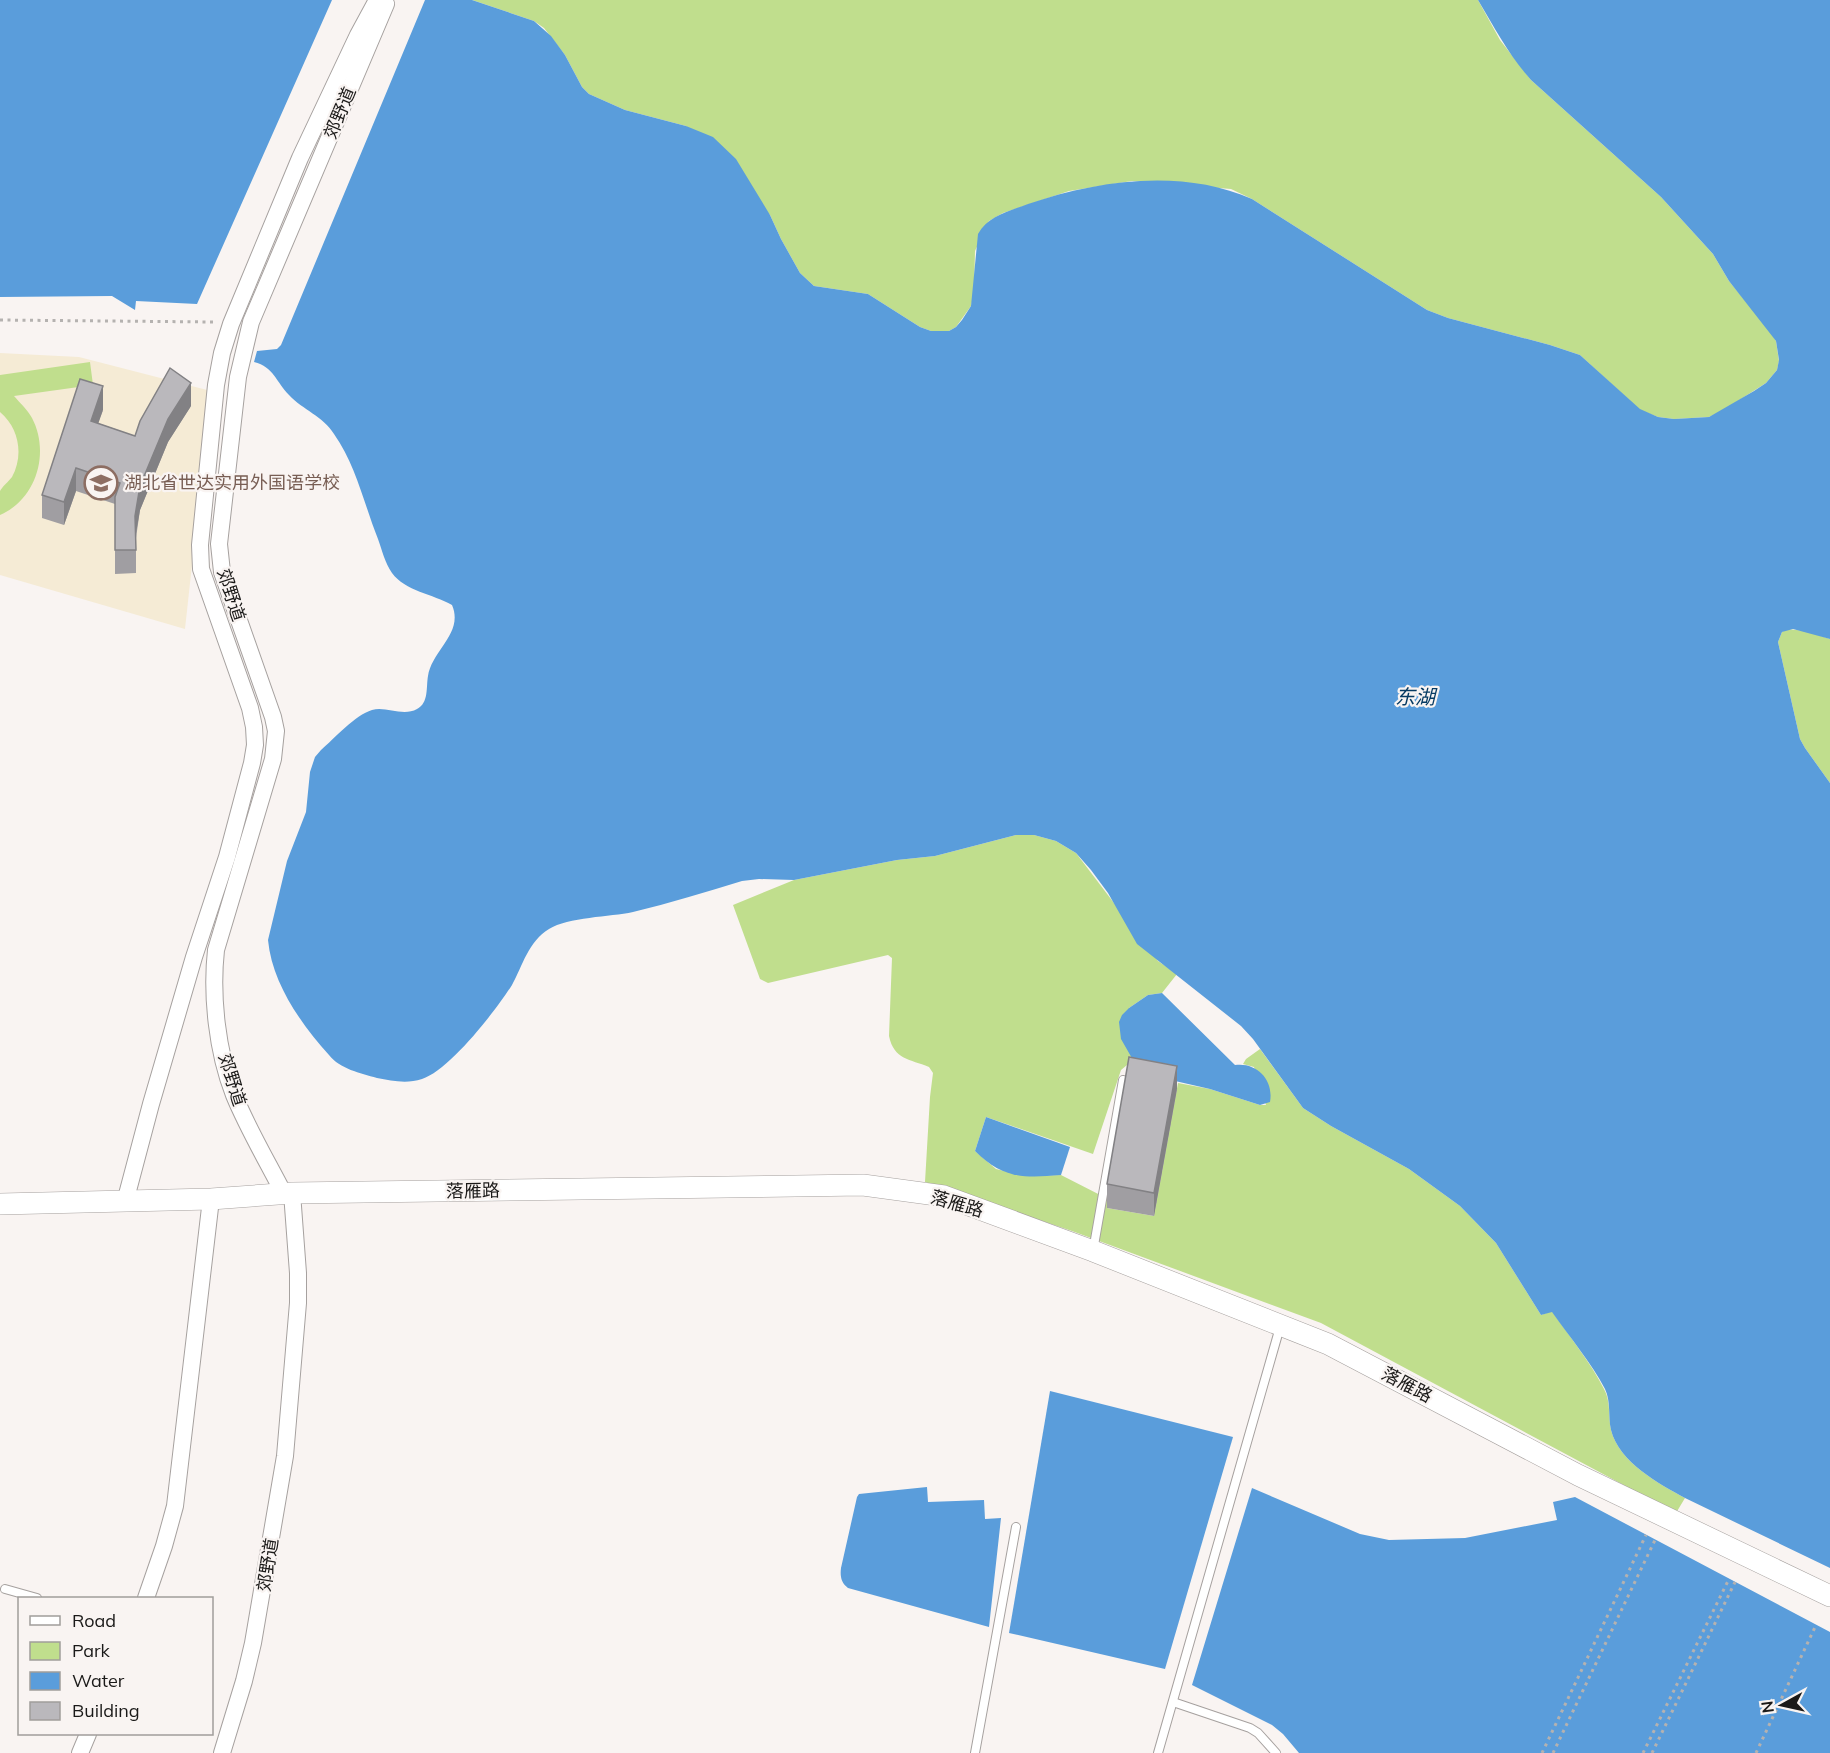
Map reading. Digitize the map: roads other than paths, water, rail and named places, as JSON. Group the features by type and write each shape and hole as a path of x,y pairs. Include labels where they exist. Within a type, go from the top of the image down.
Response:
{"street":[{"path":"125,1202 194,957 227,857 255,745 250,708 207,590 200,558 216,385 222,353 231,324 300,158 358,36 379,0"},
{"name":"郊野道","path":"222,1753 253,1643 285,1456 298,1303 298,1273 288,1193 234,1094 226,1068 215,997 213,976 216,950 273,759 276,731 222,572 219,544 238,377 251,322 386,4 379,0"},
{"name":"落雁路","path":"0,1204 211,1199 288,1193 863,1185 944,1196 1093,1251 1328,1344 1578,1475 1830,1596"},
{"path":"147,1597 175,1506 211,1199"},
{"path":"80,1753 88,1735"}],"lane":[{"path":"1093,1251 1123,1080"},
{"path":"1158,1753 1281,1326"},
{"path":"975,1753 1016,1527"},
{"path":"5,1589 31,1597"},
{"path":"1173,1702 1251,1728 1276,1753"}],"water":[{"path":"0,0 332,0 197,304 136,301 135,310 112,296 0,297"},
{"name":"东湖","path":"425,0 472,0 534,21 551,36 565,55 582,87 589,94 625,110 686,126 713,137 736,159 770,215 800,273 814,286 868,294 920,327 931,331 949,331 956,327 971,306 978,234 987,223 1000,215 1055,196 1111,184 1140,181 1198,183 1225,189 1252,199 1427,310 1580,355 1640,409 1658,417 1674,419 1709,417 1766,383 1777,370 1779,360 1776,341 1729,281 1713,254 1661,197 1531,80 1509,51 1478,0 1830,0 1830,639 1793,629 1782,632 1778,642 1800,739 1830,783 1830,1568 1685,1498 1652,1479 1631,1462 1615,1442 1611,1430 1608,1399 1600,1379 1552,1312 1541,1315 1496,1243 1460,1206 1409,1169 1303,1108 1241,1026 1137,944 1108,893 1091,870 1076,853 1056,841 1034,835 1016,835 935,856 897,860 794,880 742,881 633,912 567,922 549,929 536,940 512,985 495,1009 459,1052 433,1073 422,1079 411,1081 388,1080 351,1070 339,1064 329,1055 298,1016 282,987 275,972 268,940 287,861 306,812 310,772 315,757 321,750 365,713 377,709 412,711 424,703 431,667 451,633 455,615 452,605 404,584 392,573 342,446 324,422 289,395 266,367 254,362 257,351 277,349 281,345"},
{"path":"1162,993 1235,1065 1250,1066 1262,1074 1271,1094 1270,1102 1260,1105 1210,1089 1162,1078 1133,1060 1121,1039 1119,1022 1122,1015 1148,995"},
{"path":"986,1117 1070,1147 1061,1175 1015,1175 985,1160 975,1151"},
{"path":"1050,1391 1233,1437 1165,1669 1009,1633"},
{"path":"927,1487 928,1502 984,1500 985,1519 1001,1518 989,1627 848,1588 842,1582 841,1568 859,1494"},
{"path":"1252,1488 1360,1534 1389,1540 1465,1538 1557,1520 1553,1502 1575,1497 1830,1632 1830,1753 1299,1753 1272,1725 1192,1685"}],"place":[{"name":"湖北省世达实用外国语学校","path":"101,483"}]}
